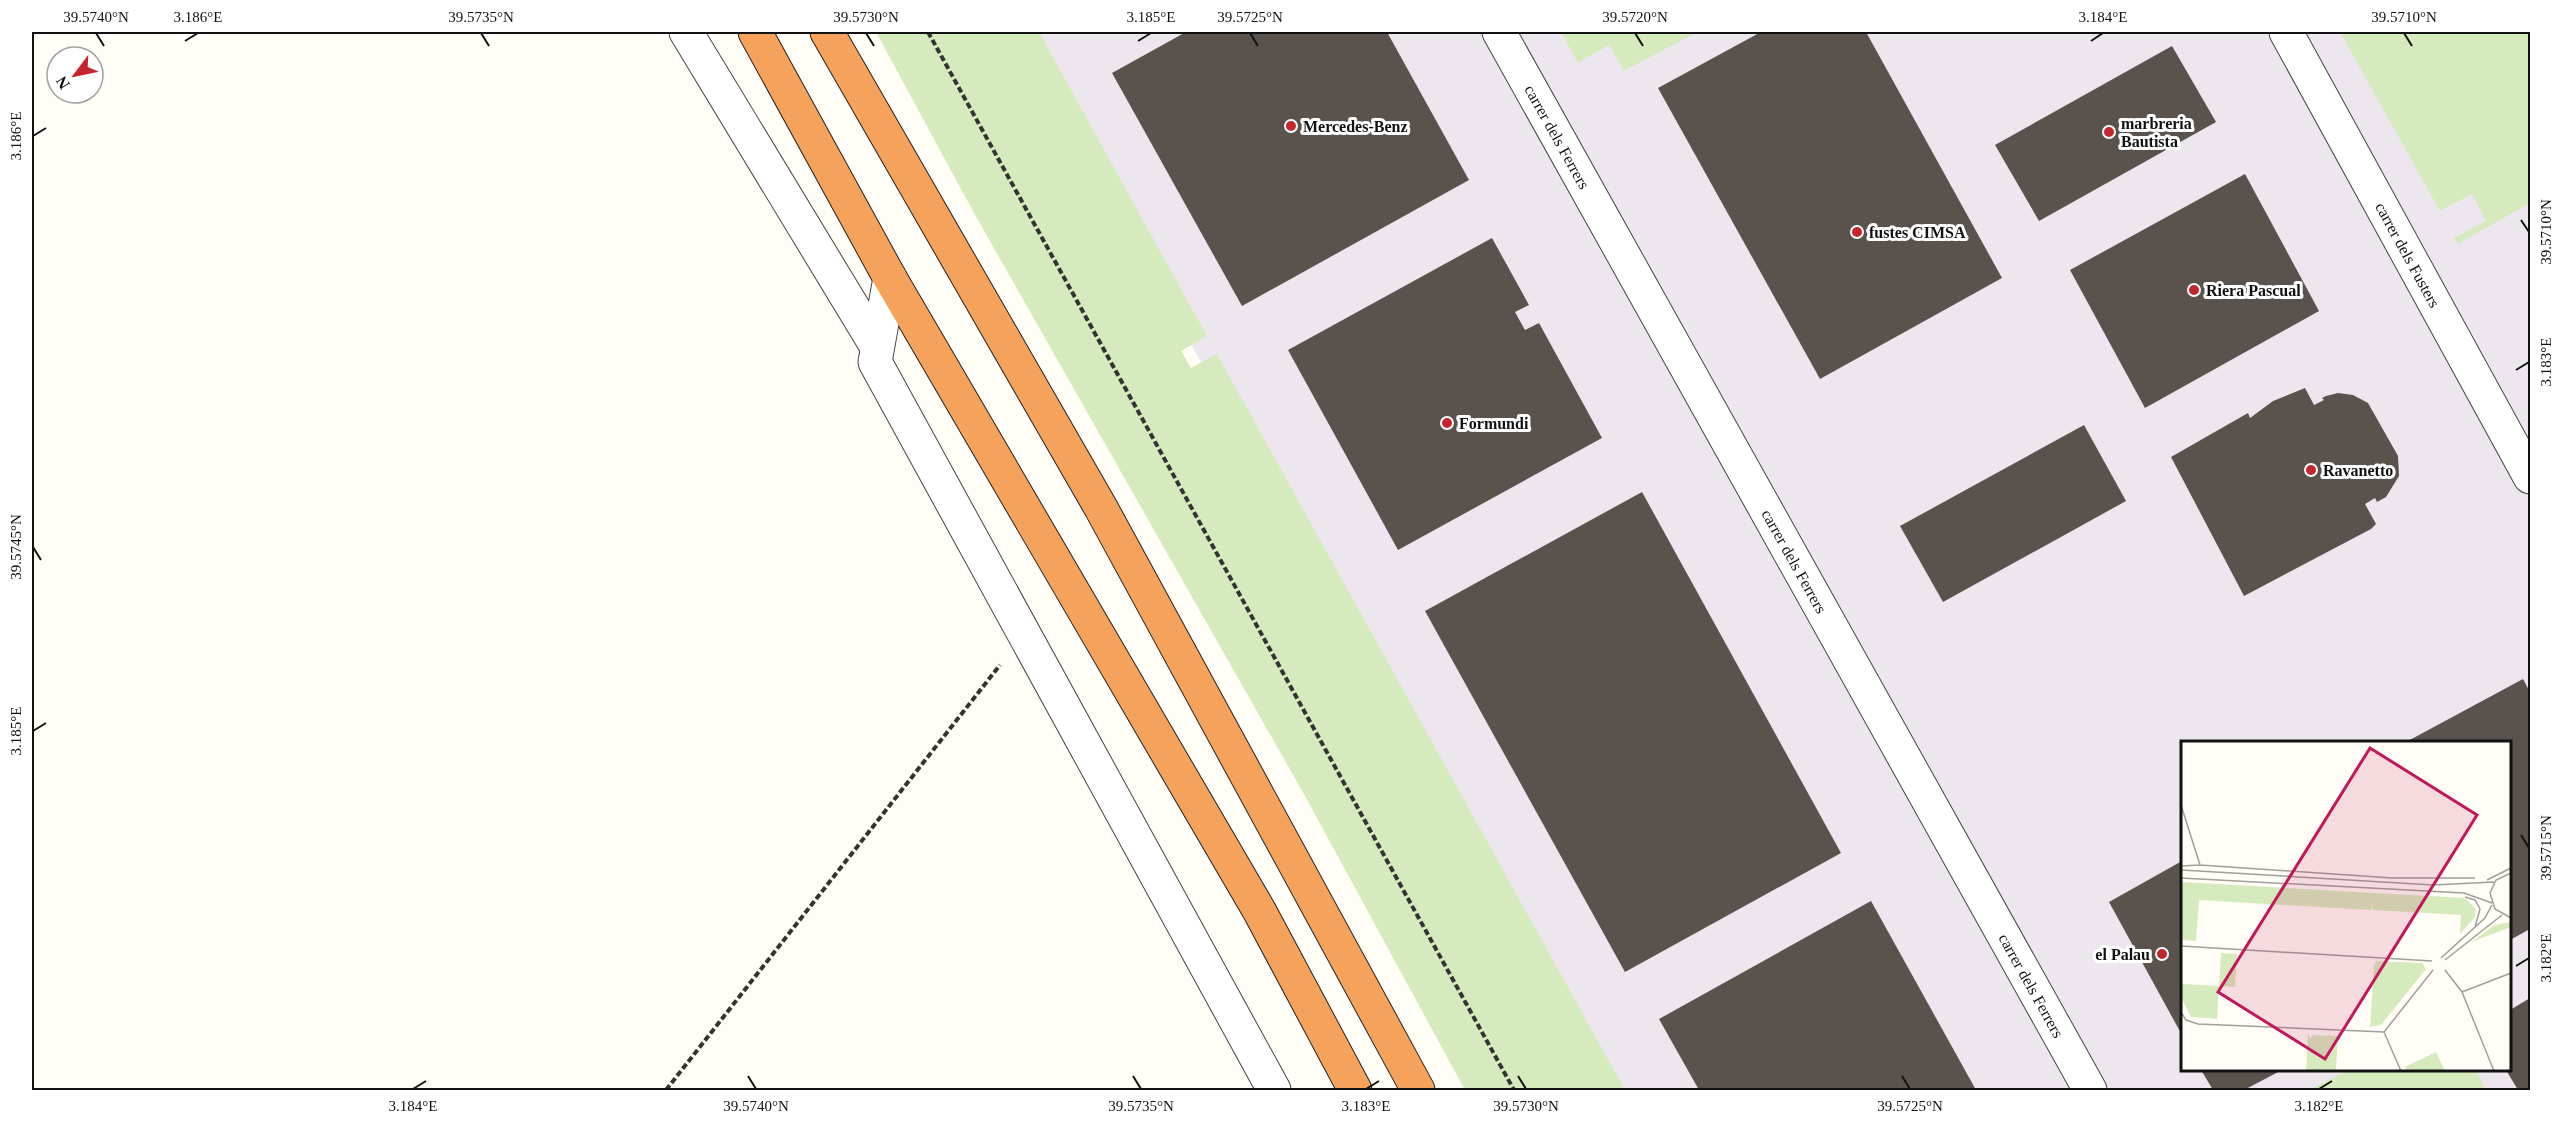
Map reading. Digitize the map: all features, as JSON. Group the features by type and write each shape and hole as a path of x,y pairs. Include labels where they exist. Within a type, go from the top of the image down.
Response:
{"highway":[{"path":"755,32 890,278 1260,912 1355,1090"},
{"path":"827,32 1101,508 1418,1090"}],"street":[{"path":"686,32 877,347"},
{"name":"carrer dels Ferrers","path":"1499,32 2090,1090"},
{"name":"carrer dels Fusters","path":"2286,32 2530,477"},
{"path":"890,278 875,362 1274,1090"}],"path":[{"path":"928,32 1514,1090"},
{"path":"666,1090 1024,634"}],"shaded area":[{"path":"1019,32 2530,32 2530,1090 1602,1090"}],"green space":[{"path":"876,32 1039,32 1207,336 1181,351 1191,368 1217,354 1625,1090 1465,1090 1305,796 974,213"},
{"path":"1561,32 1697,32 1624,71 1609,45 1578,63"},
{"path":"2340,32 2530,32 2530,203 2458,244 2454,238 2486,221 2472,194 2440,211"},
{"path":"2346,1071 2476,1071 2486,1090 2309,1090"}],"building":[{"name":"Mercedes-Benz","path":"1186,32 1387,32 1469,180 1242,306 1112,73"},
{"name":"fustes CIMSA","path":"1761,32 1866,32 2002,278 1820,379 1658,88"},
{"name":"marbreria Bautista","path":"2172,46 2216,122 2039,221 1995,145"},
{"name":"Riera Pascual","path":"2245,174 2319,311 2145,408 2070,270"},
{"name":"Formundi","path":"1492,238 1529,305 1515,312 1525,330 1539,323 1602,438 1398,550 1288,350"},
{"path":"2305,388 2314,405 2324,400 2322,398 2326,396 2338,393 2353,395 2368,403 2398,456 2399,476 2386,497 2377,502 2375,498 2365,504 2376,524 2371,529 2244,596 2171,457 2248,413 2250,418 2273,401"},
{"path":"2084,425 2126,501 1943,602 1900,526"},
{"path":"1642,492 1841,853 1625,972 1425,611"},
{"path":"2523,679 2530,692 2530,929 2511,939 2511,741 2408,741"},
{"path":"2181,862 2181,1033 2109,902"},
{"path":"1871,901 1976,1090 1699,1090 1659,1019"},
{"path":"2530,998 2530,1090 2518,1090 2507,1071 2511,1071 2511,1009"},
{"path":"2202,1071 2280,1071 2244,1090 2213,1090"}],"place":[{"name":"Mercedes-Benz","path":"1291,126"},
{"name":"marbreria Bautista","path":"2109,132"},
{"name":"fustes CIMSA","path":"1857,232"},
{"name":"Riera Pascual","path":"2194,290"},
{"name":"Formundi","path":"1447,423"},
{"name":"Ravanetto","path":"2311,470"},
{"name":"el Palau","path":"2162,954"}]}
